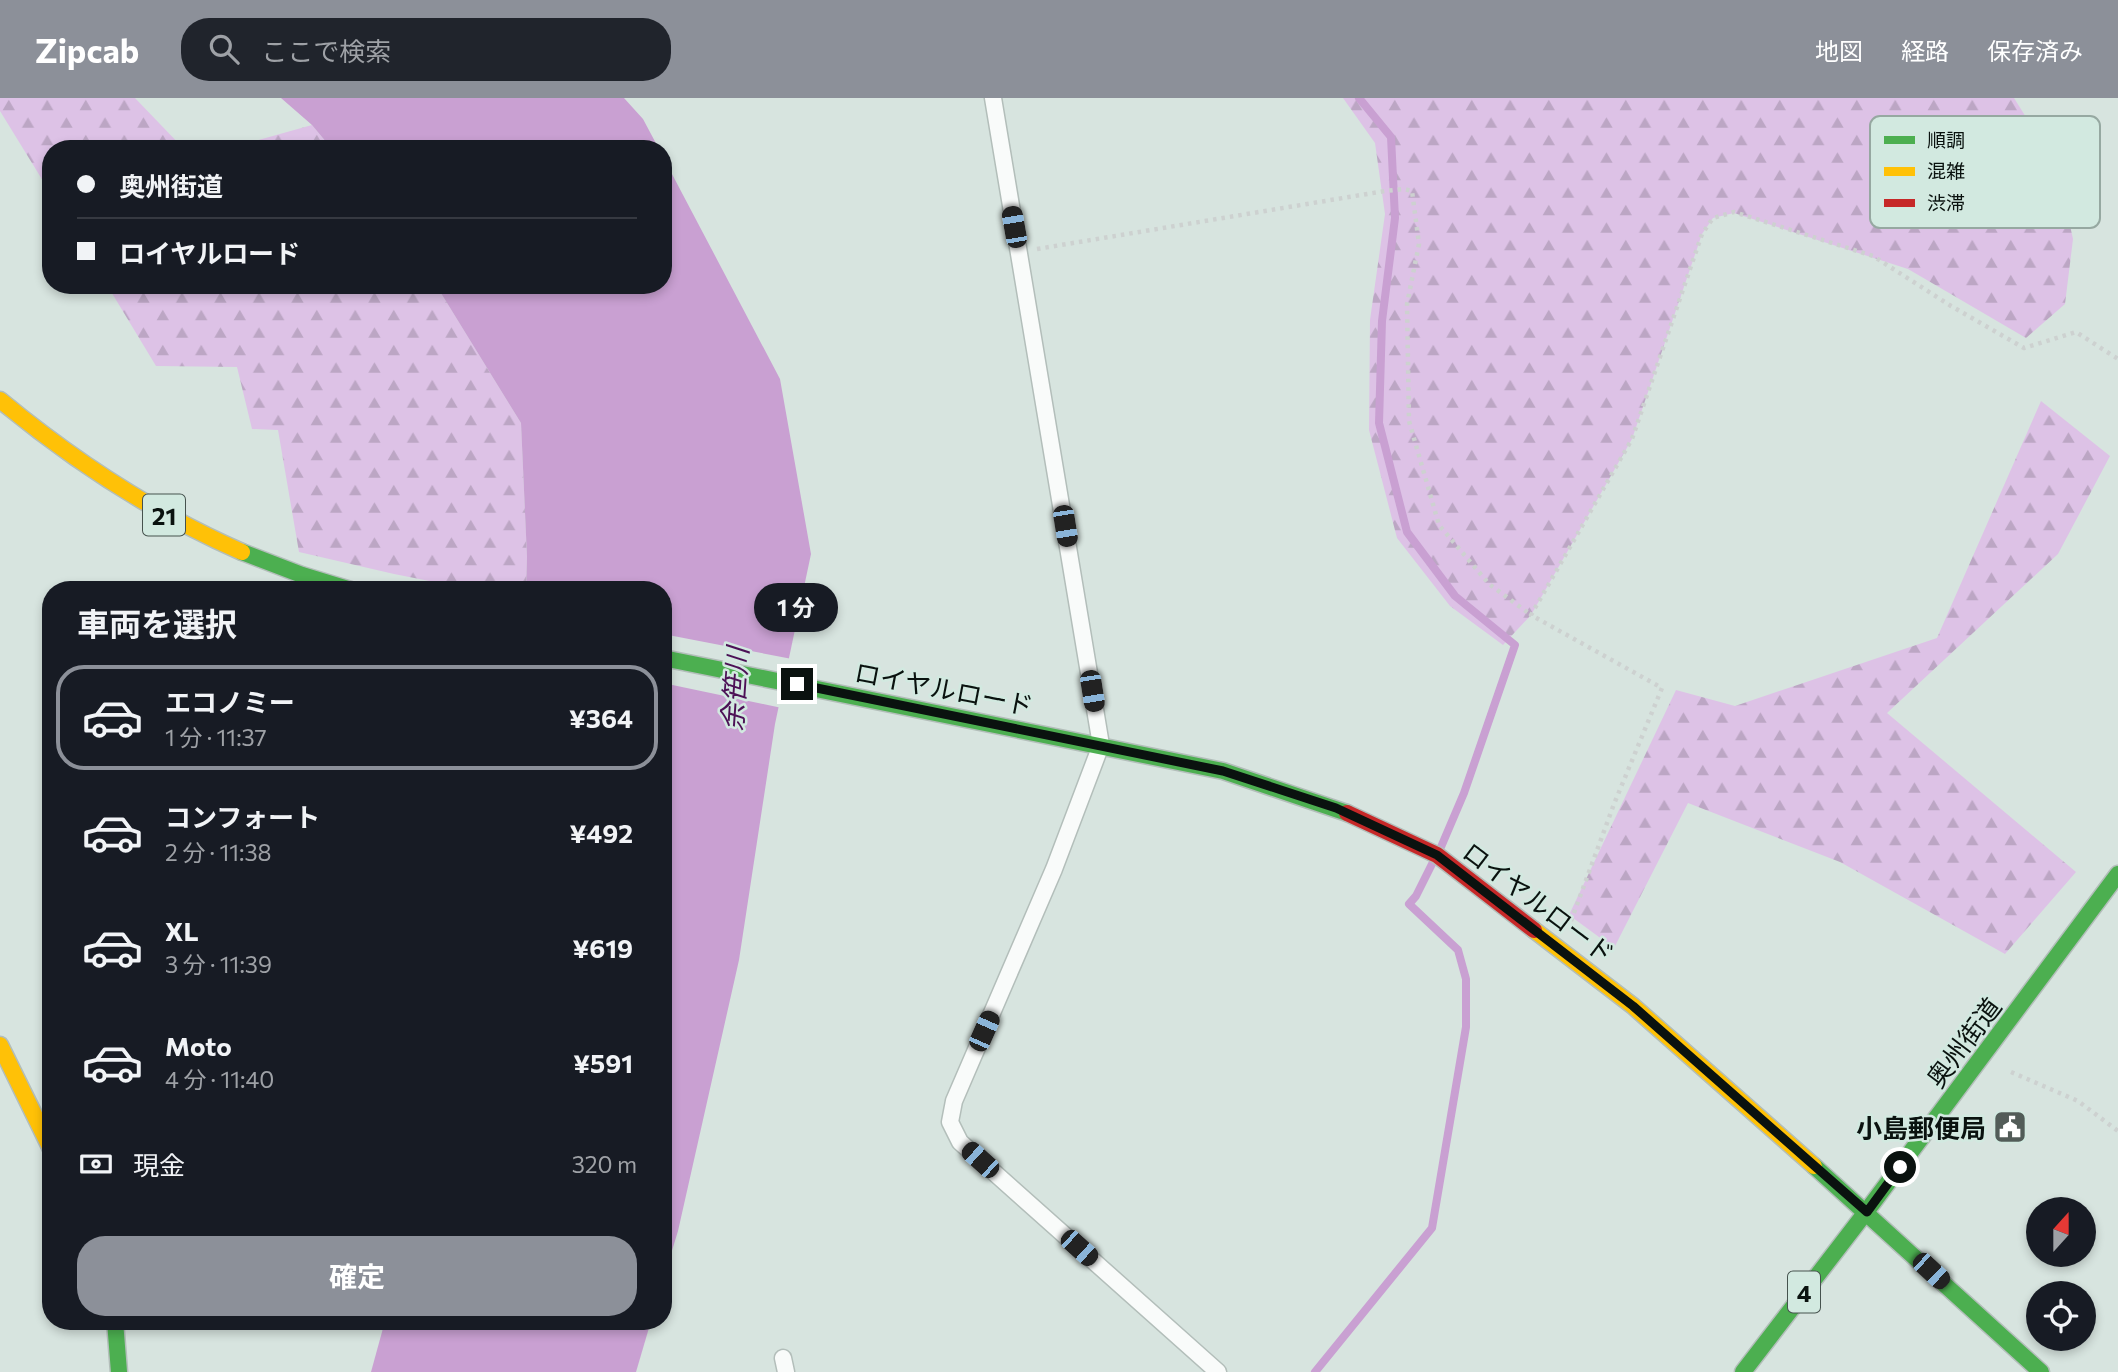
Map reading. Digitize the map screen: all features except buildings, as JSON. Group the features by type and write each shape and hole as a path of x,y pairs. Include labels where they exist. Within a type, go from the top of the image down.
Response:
{"main road":[{"name":"21","path":"0,400 41,435 115,487 178,523 253,556 325,581"},
{"name":"ロイヤルロード","path":"672,659 1223,771 1336,808 1437,855 1633,1006 1867,1212 2041,1372"},
{"name":"奥州街道","path":"1743,1372 1867,1212 2118,874"},
{"path":"0,1045 42,1131"},
{"path":"116,1330 119,1372"}],"lane":[{"path":"993,98 1101,745 1054,869 954,1101 950,1122 960,1142 1218,1372"}],"path":[{"path":"1019,253 1385,191 1412,191 1419,244 1407,304 1409,421 1438,525 1489,584 1531,615 1662,688 1614,804 1561,950"},
{"path":"1531,615 1632,439 1702,234 1713,218 1734,212 1873,256 1951,306 2024,348 2076,332 2118,359"},
{"path":"2011,1072 2078,1101 2118,1131"}],"green space":[{"path":"0,98 135,98 175,140 42,140 42,179 0,111"},
{"path":"1343,98 2014,98 2025,116 1870,116 1870,228 2071,228 2073,239 2065,304 2026,338 1908,269 1734,213 1713,218 1702,234 1632,439 1531,615 1503,645 1450,606 1397,538 1369,430 1370,320 1385,214 1375,143"},
{"path":"312,125 324,140 258,140"},
{"path":"112,294 442,294 521,423 526,581 429,581 299,552 278,430 252,429 237,367 156,366"},
{"path":"2041,401 2110,456 2058,554 1887,713 2076,872 2005,954 1840,862 1688,803 1614,948 1569,915 1676,690 1735,706 1937,638"}],"water":[{"path":"281,98 624,98 643,119 654,140 324,140 312,125"},
{"name":"余笹川","path":"672,174 780,379 811,554 775,724 739,960 672,1251 672,581 526,581 521,423 442,294 672,294"},
{"path":"383,1330 648,1330 636,1372 371,1372"}],"pier":[{"path":"672,636 792,659 782,708 672,685"}],"waterway":[{"path":"1359,98 1391,137 1395,218 1382,321 1379,423 1407,532 1455,596 1515,645 1464,793 1441,847"},
{"path":"1315,1372 1432,1228 1466,1027 1466,979 1458,950 1409,904 1432,864"}],"traffic: fast":[{"path":"242,552 322,581"},
{"path":"672,660 1223,771 1347,813"},
{"path":"1743,1372 2118,874"},
{"path":"1814,1166 2041,1372"},
{"path":"116,1330 119,1372"}],"traffic: slow":[{"path":"0,400 116,485 177,521 242,552"},
{"path":"1534,930 1633,1006 1814,1166"},
{"path":"0,1045 42,1131"}],"traffic: jam":[{"path":"1347,813 1437,855 1534,930"}],"place":[{"name":"小島郵便局","path":"2010,1127"}],"route":[{"path":"797,684 1223,771 1336,808 1437,855 1516,914 1633,1006 1867,1212 1900,1167"}]}
